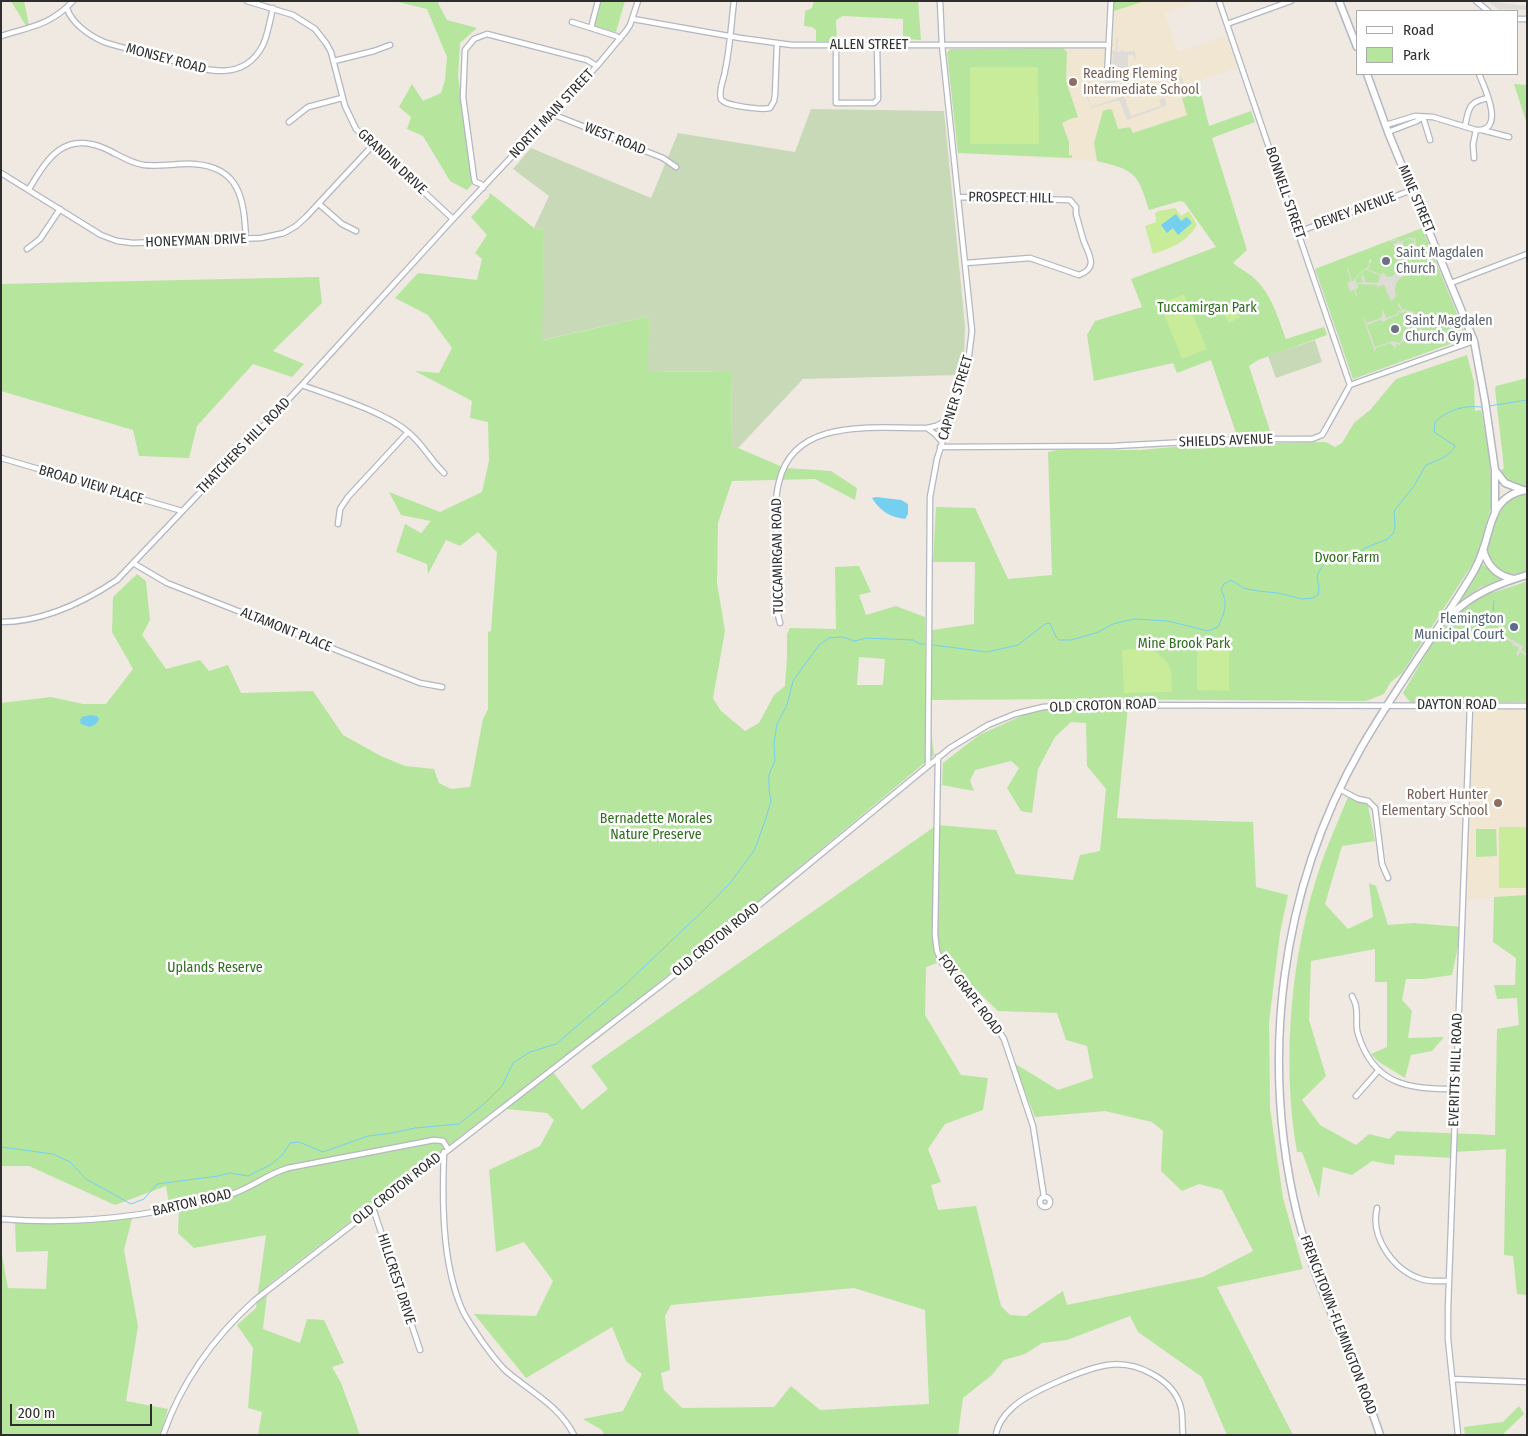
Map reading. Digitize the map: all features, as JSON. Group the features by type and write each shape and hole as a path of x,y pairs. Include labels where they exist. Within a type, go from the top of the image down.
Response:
{"main road":[{"path":"1339,1 1354,30"},
{"name":"MINE STREET","path":"1366,75 1474,341 1487,411 1495,470 1495,511"},
{"path":"1495,470 1505,483 1525,490"},
{"path":"1495,511 1508,497 1525,490"},
{"name":"FRENCHTOWN-FLEMINGTON ROAD","path":"1380,1435 1320,1285 1302,1232 1290,1179 1279,1099 1279,1029 1282,995 1291,932 1297,907 1311,858 1339,789 1361,748 1471,576 1483,549 1495,511"},
{"path":"1483,549 1485,558 1494,570 1516,579"},
{"name":"FRENCHTOWN-FLEMINGTON ROAD","path":"1440,625 1464,602 1479,593 1527,575"}],"street":[{"path":"1,36 47,22 67,8 73,1"},
{"name":"GRANDIN DRIVE","path":"247,1 293,14 315,29 326,43 334,61 342,98 356,129 453,219"},
{"path":"591,28 598,1"},
{"name":"NORTH MAIN STREET","path":"453,219 620,39 633,19 638,1"},
{"path":"734,1 731,36 721,95 723,101 731,105 766,109 772,105 775,95 777,44"},
{"name":"CAPNER STREET","path":"928,765 930,499 934,471 941,444 971,352 971,319 942,45 940,1"},
{"path":"1107,77 1111,1"},
{"name":"BONNELL STREET","path":"1219,1 1350,385"},
{"path":"1226,24 1291,1"},
{"path":"1476,1 1487,10"},
{"name":"MONSEY ROAD","path":"67,8 74,19 89,34 104,42 200,68 222,72 242,66 258,52 265,39 273,8"},
{"name":"ALLEN STREET","path":"633,19 777,44 836,46 1108,45"},
{"path":"572,22 620,39"},
{"path":"483,188 481,184 475,182 474,178 463,98 465,50 474,39 487,34 587,60 596,66"},
{"path":"334,61 390,45"},
{"path":"836,46 836,102 874,103 878,99 877,45"},
{"path":"1479,75 1492,110 1492,119 1489,126 1482,130"},
{"path":"289,122 308,107 342,98"},
{"path":"1465,126 1470,106 1473,102 1488,98"},
{"name":"WEST ROAD","path":"552,114 658,155 670,161 676,168"},
{"path":"1387,129 1415,116 1438,118 1476,130 1509,137"},
{"path":"1423,117 1430,140"},
{"path":"1474,158 1473,144 1476,130"},
{"path":"29,189 50,157 65,147 80,144 104,148 139,164 154,166 194,164 209,167 228,177 241,195 245,212 246,238"},
{"name":"HONEYMAN DRIVE","path":"1,173 101,235 117,241 141,243 269,238 284,233 302,221 372,145"},
{"name":"DEWEY AVENUE","path":"1298,232 1412,190"},
{"name":"PROSPECT HILL","path":"958,197 1070,200 1076,207 1076,214 1091,256 1091,264 1086,272 1079,275 1070,274 1040,260 1030,258 966,263"},
{"path":"319,204 342,224 356,231"},
{"path":"27,249 40,239 60,209"},
{"name":"THATCHERS HILL ROAD","path":"1,622 42,615 82,601 117,580 302,384 453,219"},
{"path":"1451,283 1527,254"},
{"path":"1350,385 1474,341"},
{"path":"302,384 386,418 408,432 444,473"},
{"name":"SHIELDS AVENUE","path":"941,444 1113,446 1222,440 1312,439 1322,435 1350,385"},
{"name":"TUCCAMIRGAN ROAD","path":"780,623 777,604 776,501 780,478 797,450 810,440 832,431 927,428 950,418"},
{"path":"927,428 935,434 941,444"},
{"path":"338,524 340,510 348,497 408,432"},
{"name":"BROAD VIEW PLACE","path":"1,458 182,511"},
{"name":"ALTAMONT PLACE","path":"134,563 167,583 420,682 442,687"},
{"name":"OLD CROTON ROAD","path":"163,1435 173,1410 190,1379 213,1344 226,1328 255,1300 669,979 928,765 975,732 995,722 1029,710 1058,706 1103,704 1388,705"},
{"name":"DAYTON ROAD","path":"1388,705 1527,706"},
{"name":"EVERITTS HILL ROAD","path":"1458,1435 1448,1339 1470,706"},
{"name":"FOX GRAPE ROAD","path":"938,757 935,935 937,950 946,968 981,1005 1004,1040 1033,1124 1044,1197"},
{"path":"1339,789 1358,799 1368,801 1375,808 1382,864 1388,878"},
{"path":"1352,996 1356,1007 1356,1025 1360,1040 1371,1061 1379,1070 1389,1078 1402,1084 1424,1088 1456,1089"},
{"path":"1356,1096 1379,1070"},
{"name":"BARTON ROAD","path":"1,1219 34,1221 85,1220 156,1212 230,1195 283,1170 434,1140 443,1141 446,1151"},
{"path":"446,1151 443,1206 446,1240 460,1304 492,1356 564,1417 574,1435"},
{"name":"HILLCREST DRIVE","path":"373,1208 420,1350"},
{"path":"1377,1208 1375,1217 1379,1237 1387,1252 1398,1265 1420,1279 1449,1281"},
{"path":"996,1435 997,1429 1011,1408 1036,1392 1077,1374 1109,1365 1131,1366 1148,1372 1170,1387 1181,1407 1183,1435"},
{"path":"1452,1379 1527,1382"}],"shaded area":[{"name":"Reading Fleming Intermediate School","path":"1128,1 1198,1 1165,14 1178,52 1226,36 1237,68 1194,84 1187,91 1187,115 1133,134 1130,127 1118,129 1094,143 1097,161 958,153 948,50 1110,48 1110,7"},
{"path":"1488,1 1527,6 1527,10 1498,9"},
{"path":"1112,21 1112,50 1116,52 1116,38 1118,38 1117,52 1121,52 1121,49 1124,52 1135,51 1136,61 1133,55 1128,55 1128,70 1134,71 1136,75 1112,83 1112,86 1106,88 1105,85 1090,90 1090,93 1087,94 1091,107 1124,96 1131,116 1161,106 1159,100 1163,99 1161,93 1182,86 1179,77 1181,76 1184,86 1163,94 1166,102 1165,106 1127,120 1119,100 1091,108 1085,90 1105,83 1111,78 1113,53 1110,50"},
{"path":"1417,236 1415,251 1419,251 1418,257 1420,259 1417,258 1418,253 1414,252 1414,241 1408,238 1403,242 1403,247 1408,254 1413,270 1412,273 1400,278 1396,283 1396,296 1394,299 1391,301 1384,285 1379,286 1375,291 1378,285 1358,284 1358,288 1355,289 1357,296 1354,290 1350,291 1347,283 1351,281 1347,269 1352,281 1354,281 1355,278 1369,265 1369,260 1372,259 1368,269 1381,275 1383,272 1387,277 1393,276 1397,272 1398,266 1409,273 1411,272 1412,268 1407,255 1402,249 1395,248 1393,244 1398,242 1397,240 1390,241 1397,239 1400,242 1409,237 1414,239","holes":["1366,269 1380,276 1378,283 1365,282 1364,275 1361,276 1363,282 1356,283 1356,278"]},
{"path":"1399,303 1402,309 1417,315 1423,335 1415,315 1404,311 1403,313 1399,312 1398,315 1383,322 1380,320 1367,325 1375,347 1393,341 1401,343 1403,335 1413,338 1402,342 1400,345 1396,344 1396,349 1390,343 1376,348 1375,352 1363,317 1367,323 1381,318 1383,310 1386,318 1397,314 1398,311 1402,311"},
{"path":"1498,632 1523,646 1521,650 1527,656 1520,652 1518,656 1516,654 1519,648 1514,645 1512,647 1513,643 1499,635"},
{"name":"Robert Hunter Elementary School","path":"1477,706 1527,706 1527,895 1465,900 1472,711"}],"green space":[{"path":"11,1 24,1 29,25 26,26"},
{"path":"394,1 437,1 447,20 477,28 460,43 458,76 472,179 474,182 467,190 450,181 423,136 407,129 411,117 399,107 412,84 423,101 441,93 445,80 447,57 427,9"},
{"path":"601,1 625,1 616,32 595,26"},
{"path":"814,1 918,1 921,40 903,39 903,19 843,16 836,20 837,42 816,41 816,30 812,27 804,26 805,11 812,8"},
{"path":"1111,1 1145,1 1111,12"},
{"path":"1063,48 1067,52 1066,81 1078,117 1062,123 1069,142 1069,155 1072,155 1072,158 958,153 947,53 950,49"},
{"path":"970,67 1038,67 1039,144 970,144"},
{"name":"Tuccamirgan Park","path":"1198,81 1209,126 1251,111 1255,122 1212,138 1247,250 1233,263 1253,277 1266,292 1286,339 1324,327 1327,335 1258,360 1249,366 1272,437 1237,436 1211,360 1177,373 1173,363 1094,381 1087,335 1095,321 1142,307 1131,279 1216,247 1184,202 1180,201 1149,210 1141,187 1131,173 1122,168 1097,161 1094,143 1103,111 1112,110 1118,129 1130,127 1133,133 1187,115 1182,98 1188,96 1187,91"},
{"path":"1514,84 1527,85 1527,124"},
{"path":"811,109 944,111 965,326 964,356 958,375 803,379 738,448 731,445 732,371 647,372 650,316 542,340 544,230 534,228 549,196 513,169 531,148 651,198 678,133 795,152"},
{"path":"490,193 534,228 544,230 543,340 650,316 648,372 732,371 731,445 785,468 831,471 857,488 855,500 815,479 732,481 718,523 717,583 725,631 713,698 721,711 745,731 759,723 774,695 785,686 787,634 790,628 836,629 835,567 859,566 871,592 859,595 866,615 896,606 925,617 925,684 934,755 706,945 550,1068 582,1110 608,1089 591,1066 937,825 996,830 1016,874 1073,880 1080,855 1100,851 1106,789 1087,766 1086,723 1071,722 1055,737 1038,769 1032,813 1021,811 1007,788 1019,768 1011,761 975,770 970,781 974,791 942,785 943,763 979,735 1039,708 1128,706 1117,818 1253,822 1256,887 1288,895 1280,933 1269,1022 1270,1108 1283,1198 1303,1269 1217,1287 1293,1435 1227,1435 1202,1377 1138,1332 1130,1316 1067,1340 1042,1343 1025,1354 1004,1360 992,1375 963,1398 958,1435 604,1435 602,1430 583,1419 623,1411 642,1374 626,1361 612,1327 526,1378 474,1314 536,1316 553,1281 524,1242 496,1252 489,1170 540,1146 554,1120 547,1113 497,1108 268,1285 263,1329 300,1343 307,1319 324,1320 344,1363 332,1367 341,1383 360,1435 258,1435 262,1412 248,1408 253,1348 237,1325 256,1308 266,1235 194,1248 178,1233 179,1207 170,1209 166,1186 115,1205 29,1166 1,1166 1,703 51,697 83,704 106,704 133,669 112,632 113,597 137,574 146,581 150,620 142,635 166,669 200,660 209,671 228,665 241,693 313,691 343,735 381,756 405,766 434,769 439,783 451,789 470,787 483,719 488,709 488,632 491,631 497,552 478,532 460,546 446,540 428,574 427,564 396,552 405,524 421,533 431,521 401,515 389,492 440,512 482,492 489,461 488,422 470,418 472,401 415,371 439,373 452,348 428,315 395,298 418,273 477,280 482,259 475,253 487,235 471,217 489,197","holes":["859,657 885,659 883,685 857,685","945,960 998,1011 1057,1013 1066,1040 1087,1046 1093,1078 1058,1090 1014,1063 1035,1117 1105,1111 1152,1122 1163,1131 1161,1171 1182,1191 1199,1184 1222,1190 1253,1251 1203,1277 1067,1305 1063,1291 1026,1316 1010,1315 1001,1306 976,1206 938,1210 931,1185 941,1182 928,1149 945,1124 983,1110 988,1078 961,1075 925,1015 926,967","854,1288 925,1310 929,1404 820,1410 791,1386 774,1407 682,1408 664,1390 661,1373 670,1370 665,1316 671,1305"]},
{"path":"1175,208 1181,216 1189,211 1197,225 1189,236 1178,244 1153,254 1145,226 1156,222 1155,213"},
{"path":"1422,228 1467,338 1353,379 1315,269"},
{"path":"319,277 322,303 273,351 304,364 292,377 253,364 197,426 189,458 139,456 133,430 1,391 1,284"},
{"path":"1184,294 1207,349 1182,359 1160,304"},
{"path":"1235,309 1240,317 1229,323 1224,315"},
{"path":"1315,340 1322,362 1276,378 1268,356"},
{"name":"Dvoor Farm","path":"1467,355 1474,382 1475,411 1481,410 1488,447 1493,501 1478,553 1473,563 1402,673 1390,683 1384,694 1366,701 932,700 932,630 974,624 975,562 933,562 936,507 975,508 1008,579 1052,575 1048,452 1057,450 1141,450 1205,444 1326,442 1335,447 1342,443 1354,423 1370,410 1396,379"},
{"path":"1527,378 1527,487 1510,483 1500,471 1504,468 1495,389 1496,386"},
{"path":"1527,494 1527,571 1508,574 1497,569 1490,560 1489,541 1496,520 1507,503"},
{"path":"1482,564 1501,579 1481,587 1459,601"},
{"path":"1527,581 1527,702 1410,702 1403,693 1426,654 1454,616 1476,599"},
{"path":"1197,645 1229,647 1229,691 1197,690"},
{"path":"1149,648 1162,657 1169,666 1172,677 1172,692 1124,693 1122,650"},
{"path":"1348,797 1367,801 1375,841 1342,846 1325,904 1348,929 1373,917 1369,883 1376,886 1388,925 1414,923 1462,927 1452,975 1424,979 1406,979 1402,1000 1412,1011 1408,1038 1444,1037 1432,1051 1411,1055 1405,1078 1379,1062 1371,1054 1387,1047 1387,982 1375,982 1375,949 1311,961 1309,1020 1326,1076 1302,1100 1320,1125 1356,1145 1369,1134 1389,1139 1397,1131 1495,1135 1497,1029 1519,1025 1517,998 1497,999 1494,985 1515,985 1516,958 1493,942 1494,897 1527,895 1527,1295 1517,1294 1513,1256 1504,1255 1506,1149 1454,1152 1454,1158 1395,1155 1394,1165 1372,1161 1352,1175 1323,1167 1319,1198 1302,1152 1297,1152 1292,1117 1290,1081 1292,1006 1296,970 1302,933 1311,898 1324,855"},
{"path":"1499,827 1527,827 1527,888 1499,888"},
{"path":"1476,829 1496,829 1497,856 1476,857"},
{"path":"133,1215 124,1250 138,1326 126,1401 168,1409 160,1435 1,1435 1,1250 8,1288 46,1289 48,1251 16,1252 15,1220"},
{"path":"1519,1406 1524,1414 1502,1435 1465,1435 1464,1427 1503,1422"}],"water":[{"path":"1176,214 1181,221 1187,217 1192,223 1178,235 1173,228 1167,233 1161,225"},
{"path":"872,498 901,500 908,504 908,514 905,519 895,517 882,510"},
{"path":"97,716 99,719 96,724 90,727 81,724 80,720 82,717"}],"waterway":[{"path":"1489,406 1527,400"},
{"path":"933,645 987,652 1018,645 1045,624 1050,623 1059,640 1071,640 1096,633 1113,624 1134,619 1168,621 1208,631 1218,627 1224,613 1225,604 1221,590 1224,584 1231,580 1243,588 1302,599 1313,598 1318,595 1317,577 1325,563 1355,556 1365,548 1388,539 1393,534 1395,528 1394,511 1414,486 1426,465 1445,456 1455,447 1434,432 1435,422 1445,414 1456,409 1481,407"},
{"path":"1493,613 1494,601"},
{"path":"290,1143 299,1142 323,1152 368,1136 415,1128 459,1124 502,1086 513,1063 530,1052 556,1044 625,985 731,882 755,849 771,801 769,774 775,761 774,743 777,724 787,705 793,681 819,645 829,638 842,637 855,641 866,638 913,640 920,644 925,644"},
{"path":"1,1147 53,1154 70,1162 86,1179 131,1204 144,1199 157,1184 230,1173 248,1176 272,1164 283,1154 290,1143"}],"place":[{"name":"Reading Fleming Intermediate School","path":"1073,82"},
{"name":"Saint Magdalen Church","path":"1386,261"},
{"name":"Saint Magdalen Church Gym","path":"1395,329"},
{"name":"Flemington Municipal Court","path":"1514,627"},
{"name":"Robert Hunter Elementary School","path":"1498,803"}],"park label":[{"name":"Mine Brook Park","path":"1184,644"},
{"name":"Bernadette Morales Nature Preserve","path":"656,828"},
{"name":"Uplands Reserve","path":"215,968"}]}
